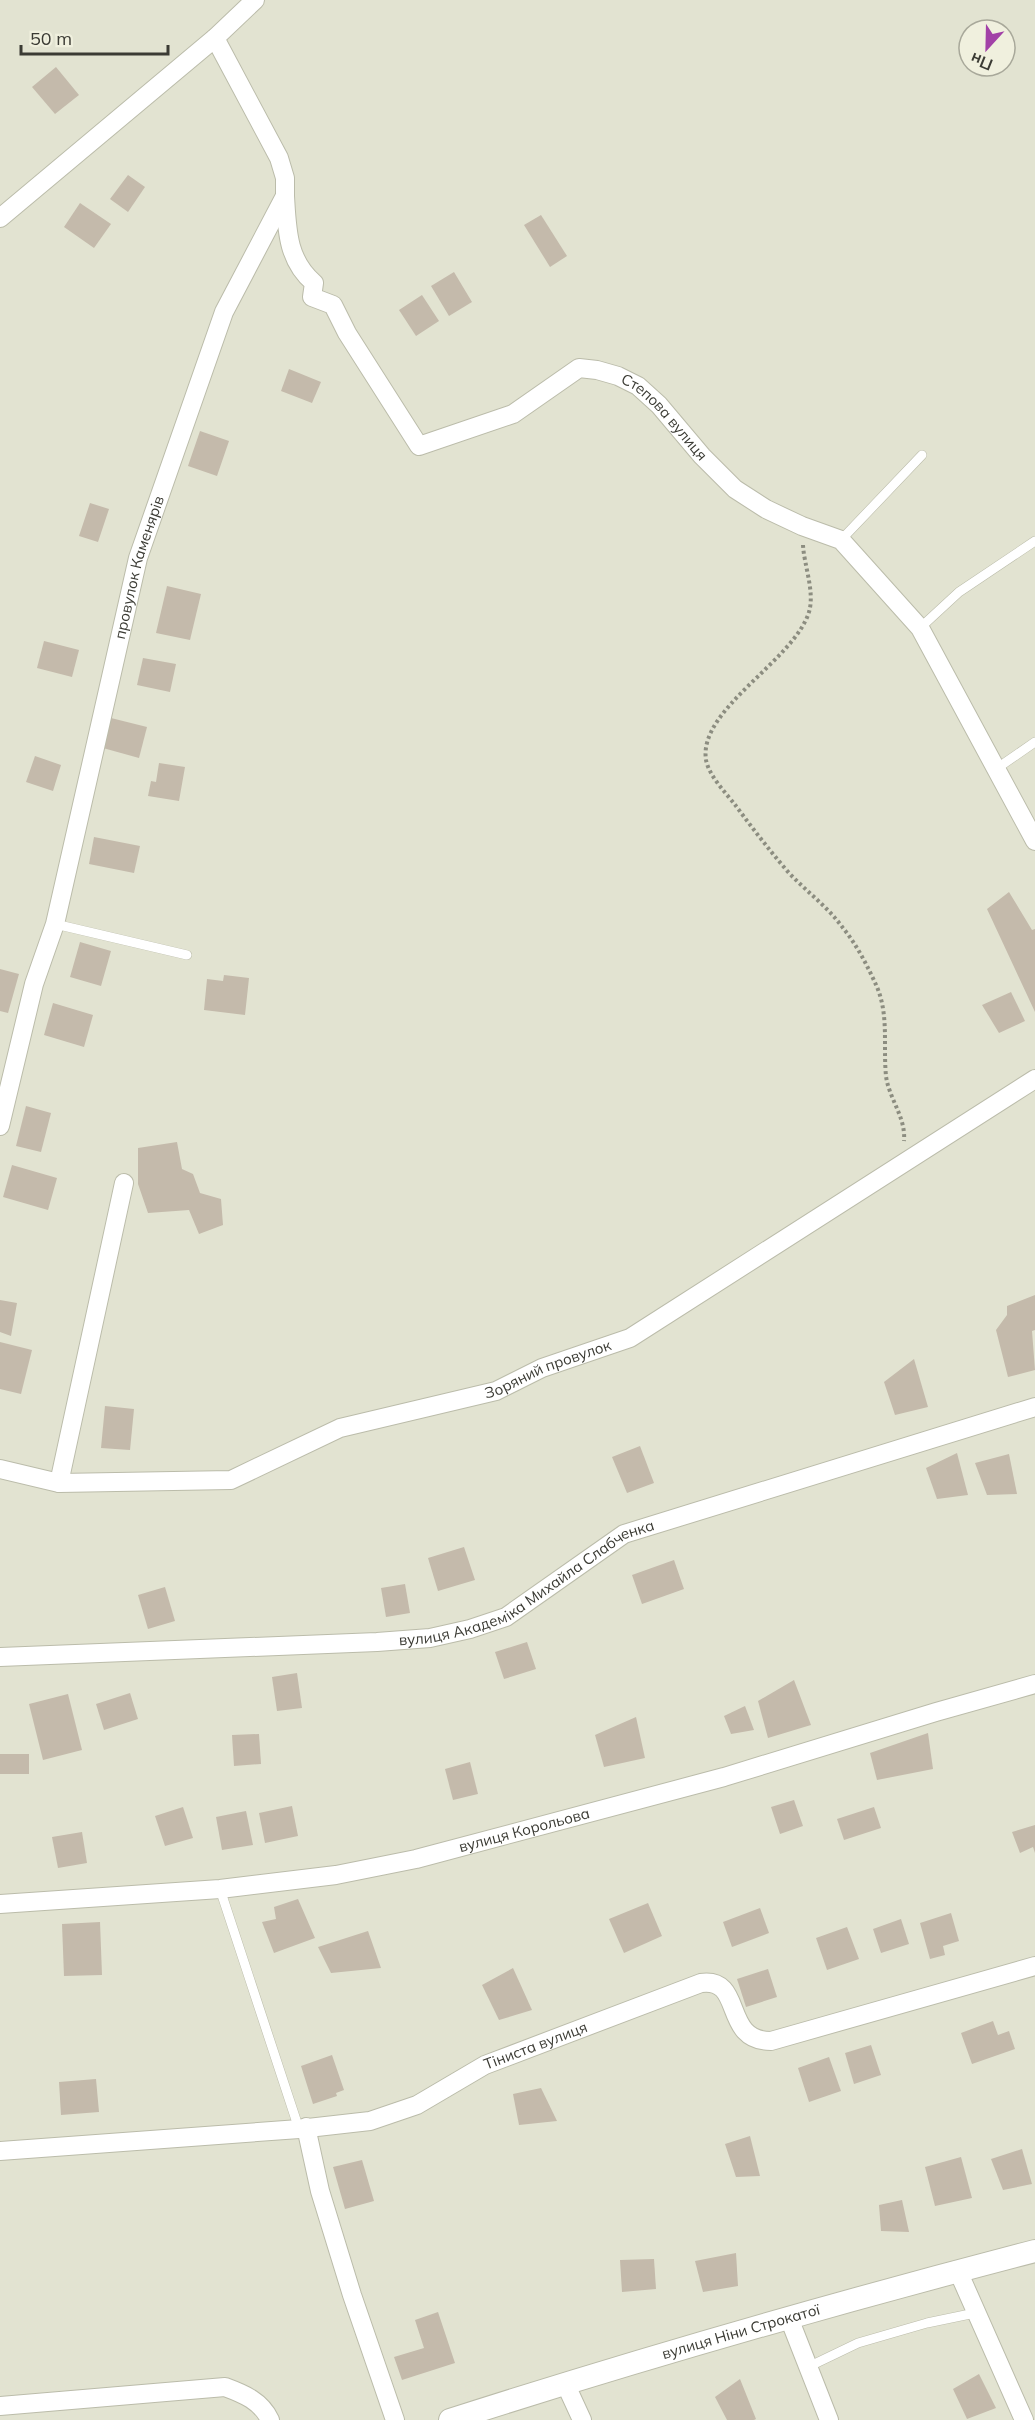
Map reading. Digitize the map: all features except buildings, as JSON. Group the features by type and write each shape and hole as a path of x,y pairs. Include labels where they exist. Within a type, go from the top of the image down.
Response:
{"street":[{"path":"0,218 215,38 255,0"},
{"path":"215,38 279,158 285,178 285,196"},
{"name":"Степова вулиця","path":"285,196 289,246 303,273 314,283 312,297 333,305 347,333 419,446 513,414 579,368 618,376 638,386 659,405 702,456 735,489 766,510 841,540 920,628 1035,841"},
{"name":"провулок Каменярів","path":"0,1126 34,984 55,924 138,558 224,312 285,196"},
{"name":"Зоряний провулок","path":"0,1469 59,1483 231,1480 340,1428 496,1391 542,1368 630,1338 1035,1079"},
{"path":"59,1483 124,1183"},
{"name":"вулиця Академіка Михайла Слабченка","path":"0,1657 377,1642 430,1638 470,1629 506,1617 624,1534 1035,1407"},
{"name":"вулиця Корольова","path":"0,1904 220,1889 336,1875 416,1859 724,1777 1035,1684"},
{"name":"Тіниста вулиця","path":"0,2151 370,2121 417,2105 485,2065 701,1983 712,1982 722,1987 748,2035 759,2041 771,2041 1035,1966"},
{"path":"303,2128 352,2295 395,2420"},
{"name":"вулиця Ніни Строкатої","path":"450,2420 566,2383 789,2318 1035,2251"},
{"path":"958,2271 1024,2420"},
{"path":"789,2318 829,2420"},
{"path":"566,2383 582,2420"},
{"path":"0,2406 225,2387 247,2395 265,2409 270,2420"}],"lane":[{"path":"841,540 922,455"},
{"path":"920,628 959,592 1035,541"},
{"path":"996,769 1035,742"},
{"path":"55,924 187,955"},
{"path":"220,1889 303,2128"},
{"path":"808,2367 869,2340 927,2323 975,2313"}],"path":[{"path":"802,526 810,609 805,623 757,679 734,700 712,730 706,746 706,763 718,783 768,848 844,928 878,989 884,1011 886,1077 905,1129 899,1168"}]}
